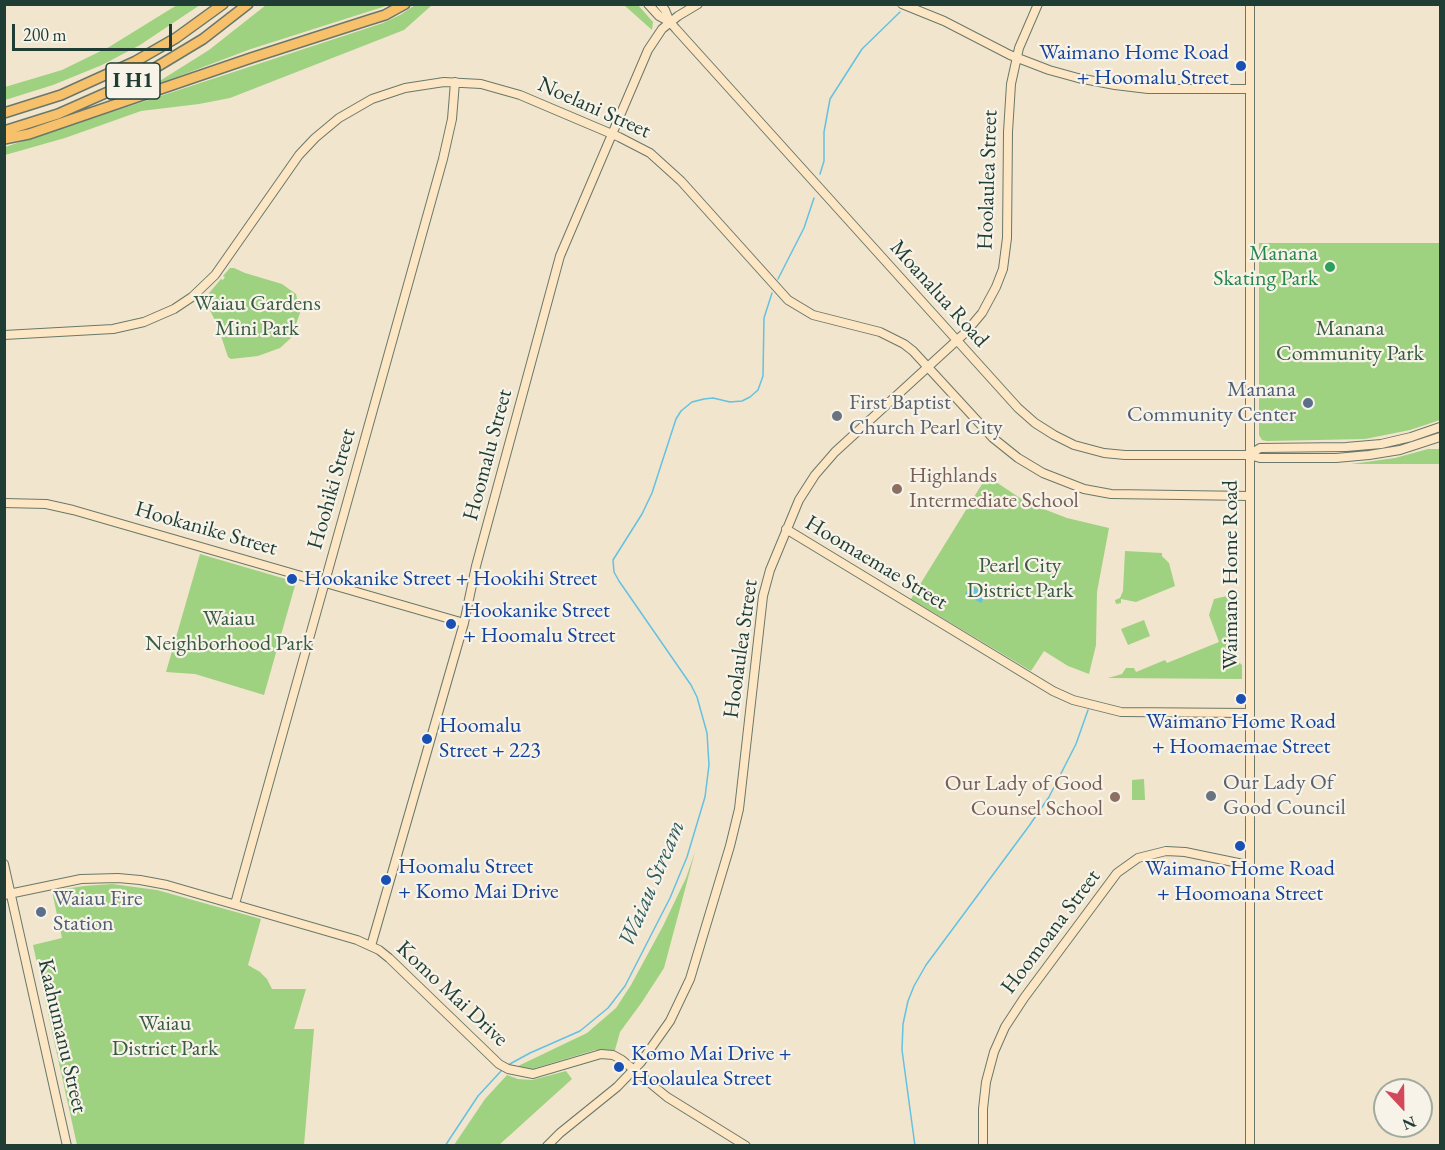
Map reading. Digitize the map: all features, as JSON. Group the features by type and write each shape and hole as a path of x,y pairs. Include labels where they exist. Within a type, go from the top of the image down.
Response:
{"highway":[{"path":"176,38 212,4"},
{"name":"I H1","path":"4,113 40,103 86,85 136,61 176,38 223,4"},
{"name":"I H1","path":"4,131 58,114 135,80 203,39 248,4"},
{"path":"4,139 29,134 385,15 405,4"}],"street":[{"name":"Moanalua Road","path":"648,4 659,16 670,22"},
{"name":"Moanalua Road","path":"660,4 670,22 1027,416 1054,435 1074,445 1095,451 1125,455 1250,455"},
{"name":"Hoomalu Street","path":"371,946 464,622 476,566 557,268 568,236 648,50 670,22 698,4"},
{"path":"902,4 939,18 1017,58 1063,74 1115,85 1149,89 1250,89"},
{"name":"Hoolaulea Street","path":"547,1146 607,1096 634,1070 660,1036 685,991 727,857 742,792 760,608 770,570 799,500 824,464 865,423 972,326 987,306 999,279 1005,258 1008,226 1008,112 1011,84 1017,58 1038,4"},
{"name":"Waimano Home Road","path":"1250,4 1248,865 1250,1146"},
{"name":"Noelani Street","path":"4,335 120,328 154,318 174,309 192,297 215,275 293,164 309,144 330,124 358,106 387,93 419,85 455,82 481,84 507,90 643,148 664,164 788,300 807,313 893,337 913,351 1001,445 1027,464 1057,480 1084,489 1119,495 1250,496"},
{"name":"Hoohiki Street","path":"235,904 446,150 452,119 455,82"},
{"path":"1250,455 1260,448 1346,447 1381,444 1412,437 1440,427"},
{"path":"1250,455 1260,458 1335,458 1369,455 1400,450 1440,437"},
{"name":"Hookanike Street","path":"4,503 46,504 73,510 464,622"},
{"name":"Hoomaemae Street","path":"786,529 1042,685 1073,700 1121,712 1249,713"},
{"name":"Hoomoana Street","path":"983,1146 986,1082 1002,1033 1012,1015 1118,873 1138,858 1166,851 1185,852 1248,865"},
{"name":"Kaahumanu Street","path":"4,864 8,894 67,1146"},
{"name":"Komo Mai Drive","path":"8,894 70,880 118,878 167,885 357,940 371,946 394,962 499,1064 526,1074 541,1073 601,1054 617,1057 667,1097 746,1146"}],"green space":[{"path":"177,5 200,5 140,45 102,65 53,85 5,100 5,87 62,70 109,47"},
{"path":"266,5 389,5 251,49 150,87 209,50"},
{"path":"415,5 432,5 404,30 230,98 141,111 65,138 5,155 5,147 383,23"},
{"path":"624,5 638,5 653,22 652,30"},
{"name":"Manana Community Park","path":"1259,243 1440,243 1440,420 1410,430 1365,439 1262,440 1259,435"},
{"name":"Waiau Gardens Mini Park","path":"230,268 282,284 296,294 300,313 291,338 280,348 258,356 231,359 228,357 217,324 204,299 221,279 223,280 225,277 223,276"},
{"path":"1428,449 1440,449 1440,464 1351,464 1395,458"},
{"name":"Pearl City District Park","path":"987,476 1020,498 1041,508 1067,518 1109,528 1097,592 1096,645 1089,674 1068,666 1044,651 1031,671 911,599"},
{"path":"1125,551 1162,553 1169,563 1175,586 1136,602 1121,599 1121,603 1116,604 1115,600 1120,598 1123,591"},
{"name":"Waiau Neighborhood Park","path":"200,554 296,582 264,695 195,674 166,672"},
{"path":"1239,596 1235,652 1232,656 1242,665 1242,679 1108,678 1122,674 1126,668 1134,668 1136,672 1165,660 1167,663 1219,642 1209,615 1214,599"},
{"path":"1144,620 1150,636 1128,645 1121,629"},
{"path":"1144,779 1145,800 1132,800 1132,780"},
{"path":"695,852 664,968 620,1032 615,1050 595,1050 532,1069 516,1067 587,1033 616,1008 663,926 686,878"},
{"name":"Waiau District Park","path":"112,884 157,890 261,919 248,965 267,979 272,989 306,989 294,1029 314,1029 304,1145 77,1145 33,945 62,938 52,891"},
{"path":"566,1071 572,1079 499,1145 454,1145 485,1099 507,1075 532,1080"}],"water":[{"path":"970,585 986,594 981,603 965,594"}],"waterway":[{"name":"Waiau Stream","path":"820,174 824,161 824,132 830,99 862,49 900,12"},
{"name":"Waiau Stream","path":"778,279 804,228 814,198"},
{"name":"Waiau Stream","path":"508,1065 580,1031 608,1008 625,986 670,898 687,857 705,797 709,765 707,733 697,697 691,685 619,581 614,572 613,560 642,514 652,493 676,419 681,411 692,402 704,399 742,401 758,390 763,376 764,318 772,293"},
{"path":"915,1146 902,1050 903,1024 908,1001 926,965 1049,797 1076,744 1088,710"},
{"name":"Waiau Stream","path":"445,1146 478,1096 502,1070"}],"place":[{"name":"Waimano Home Road + Hoomalu Street","path":"1241,66"},
{"name":"Manana Skating Park","path":"1330,267"},
{"name":"Manana Community Center","path":"1308,403"},
{"name":"First Baptist Church Pearl City","path":"837,416"},
{"name":"Highlands Intermediate School","path":"897,489"},
{"name":"Hookanike Street + Hookihi Street","path":"292,579"},
{"name":"Hookanike Street + Hoomalu Street","path":"451,624"},
{"name":"Waimano Home Road + Hoomaemae Street","path":"1241,699"},
{"name":"Hoomalu Street + 223","path":"427,739"},
{"name":"Our Lady Of Good Council","path":"1211,796"},
{"name":"Our Lady of Good Counsel School","path":"1115,797"},
{"name":"Waimano Home Road + Hoomoana Street","path":"1240,846"},
{"name":"Hoomalu Street + Komo Mai Drive","path":"386,880"},
{"name":"Waiau Fire Station","path":"41,912"},
{"name":"Komo Mai Drive + Hoolaulea Street","path":"619,1067"}]}
